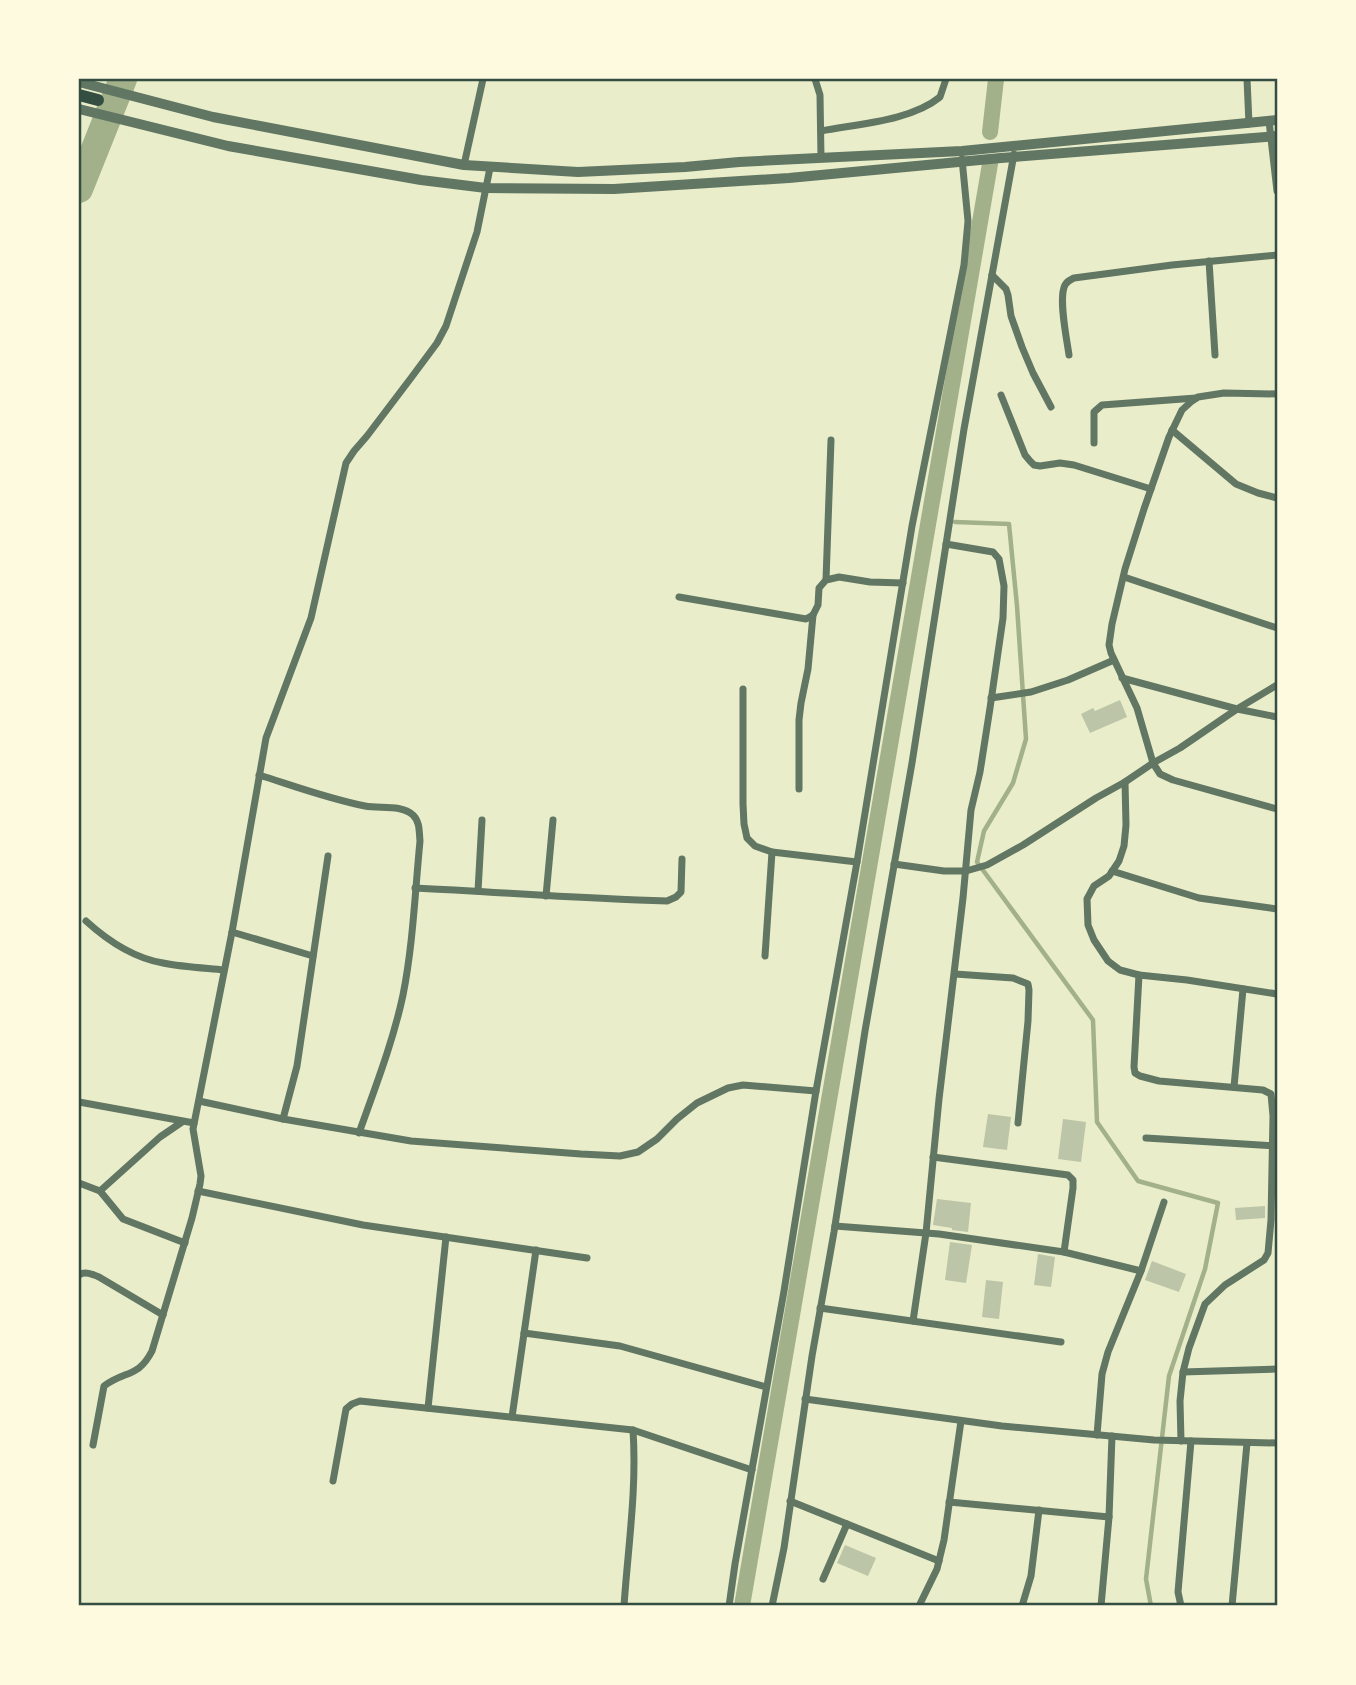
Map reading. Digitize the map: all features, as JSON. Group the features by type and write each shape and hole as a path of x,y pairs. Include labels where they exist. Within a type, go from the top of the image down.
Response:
{"main road":[{"path":"79,95 98,100"}],"street":[{"path":"464,165 483,79"},
{"path":"815,79 820,95 821,158"},
{"path":"821,131 920,110 940,97 946,79"},
{"path":"1247,79 1248,124"},
{"path":"79,82 213,117 490,168 578,172 821,158 962,156"},
{"path":"79,108 228,146 421,180 486,188 614,190 789,177 1001,152 1274,136"},
{"path":"1015,152 1273,120 1277,191"},
{"path":"772,1606 964,429 1015,152"},
{"path":"729,1606 912,526 964,265 968,221 962,156"},
{"path":"93,1445 104,1387 113,1380 138,1370 146,1363 152,1351 192,1218 201,1176 193,1138 194,1124 225,970 266,738 311,618 346,463 430,352 446,326 477,232 490,168"},
{"path":"1069,355 1063,302 1066,282 1074,278 1277,255"},
{"path":"1209,261 1215,355"},
{"path":"992,275 1006,289 1011,316 1022,347 1051,407"},
{"path":"1094,443 1094,412 1102,405 1224,393 1277,394"},
{"path":"1001,395 1026,455 1034,465 1074,465 1151,489"},
{"path":"1198,397 1182,410 1172,430 1124,577 1109,645 1137,708 1153,763 1160,774 1277,809"},
{"path":"1172,430 1236,484 1277,498"},
{"path":"826,580 831,440"},
{"path":"913,1321 970,871 971,810 980,772 1003,618 1004,586 999,559 993,552 946,544"},
{"path":"799,789 800,711 819,588 826,580 839,577 903,583"},
{"path":"1124,577 1277,628"},
{"path":"679,597 796,618 806,619 813,615"},
{"path":"991,698 1031,692 1068,680 1114,660"},
{"path":"1122,678 1277,718"},
{"path":"894,864 944,872 970,871 987,865 1180,748 1277,685"},
{"path":"743,689 744,824 747,838 755,846 772,852 857,862"},
{"path":"259,775 366,806 393,808 412,814 419,822 420,841 402,997 384,1064 359,1133"},
{"path":"1125,782 1124,846 1119,861 1109,876 1094,886 1087,899 1088,925 1108,961 1120,970 1139,975 1277,994"},
{"path":"478,891 482,820"},
{"path":"546,896 553,820"},
{"path":"765,956 772,852"},
{"path":"283,1119 297,1066 328,856"},
{"path":"415,888 667,901 681,892 682,859"},
{"path":"1112,871 1199,898 1277,909"},
{"path":"86,921 101,935 138,956 162,963 225,970"},
{"path":"232,932 313,956"},
{"path":"955,974 1013,978 1028,984 1028,1021 1018,1123"},
{"path":"1139,975 1135,1073 1159,1081 1263,1090 1270,1094 1273,1116 1275,1146 1268,1253 1264,1260 1225,1285 1205,1304 1184,1372 1178,1441"},
{"path":"1234,1087 1243,989"},
{"path":"199,1101 283,1119 411,1141 620,1156 638,1152 657,1139 697,1103 728,1088 743,1085 816,1091"},
{"path":"79,1102 194,1124"},
{"path":"100,1191 160,1137 183,1121"},
{"path":"1146,1138 1275,1146"},
{"path":"933,1157 1068,1175 1073,1180 1073,1188 1064,1252"},
{"path":"79,1183 100,1191 123,1219 185,1243"},
{"path":"198,1191 363,1225 587,1258"},
{"path":"1097,1435 1102,1374 1108,1352 1141,1271 1164,1202"},
{"path":"835,1226 926,1233 1064,1252 1141,1271"},
{"path":"428,1408 446,1237"},
{"path":"512,1417 536,1250"},
{"path":"79,1275 82,1273 99,1277 163,1315"},
{"path":"820,1308 1061,1342"},
{"path":"524,1333 620,1346 766,1387"},
{"path":"1184,1372 1277,1370"},
{"path":"806,1399 961,1421 1097,1435 1154,1440 1277,1443"},
{"path":"333,1481 346,1409 360,1401 633,1430 752,1470"},
{"path":"919,1606 937,1569 944,1540 961,1421"},
{"path":"624,1606 634,1500 633,1430"},
{"path":"1101,1606 1109,1517 1112,1436"},
{"path":"1181,1606 1178,1592 1191,1441"},
{"path":"1232,1606 1247,1443"},
{"path":"790,1501 939,1561"},
{"path":"949,1502 1109,1517"},
{"path":"1023,1606 1031,1576 1039,1510"},
{"path":"823,1579 847,1524"}],"building":[{"path":"1120,700 1127,717 1090,733 1081,714"},
{"path":"988,1114 1011,1117 1007,1150 983,1147"},
{"path":"1063,1119 1086,1122 1081,1162 1058,1159"},
{"path":"937,1199 971,1203 968,1232 933,1225"},
{"path":"1265,1206 1265,1218 1236,1220 1235,1208"},
{"path":"950,1242 972,1245 966,1283 945,1280"},
{"path":"1038,1254 1055,1257 1051,1287 1034,1285"},
{"path":"1152,1261 1186,1274 1179,1292 1145,1280"},
{"path":"986,1280 1003,1282 999,1319 982,1317"},
{"path":"845,1545 876,1558 868,1576 837,1563"}],"waterway":[{"path":"79,189 123,79"},
{"path":"990,132 996,79"},
{"path":"742,1606 990,164"},
{"path":"955,522 1009,524 1026,739 1013,783 984,831 977,862 1093,1020 1097,1122 1138,1181 1218,1203 1205,1269 1169,1376 1146,1579 1151,1606"}]}
